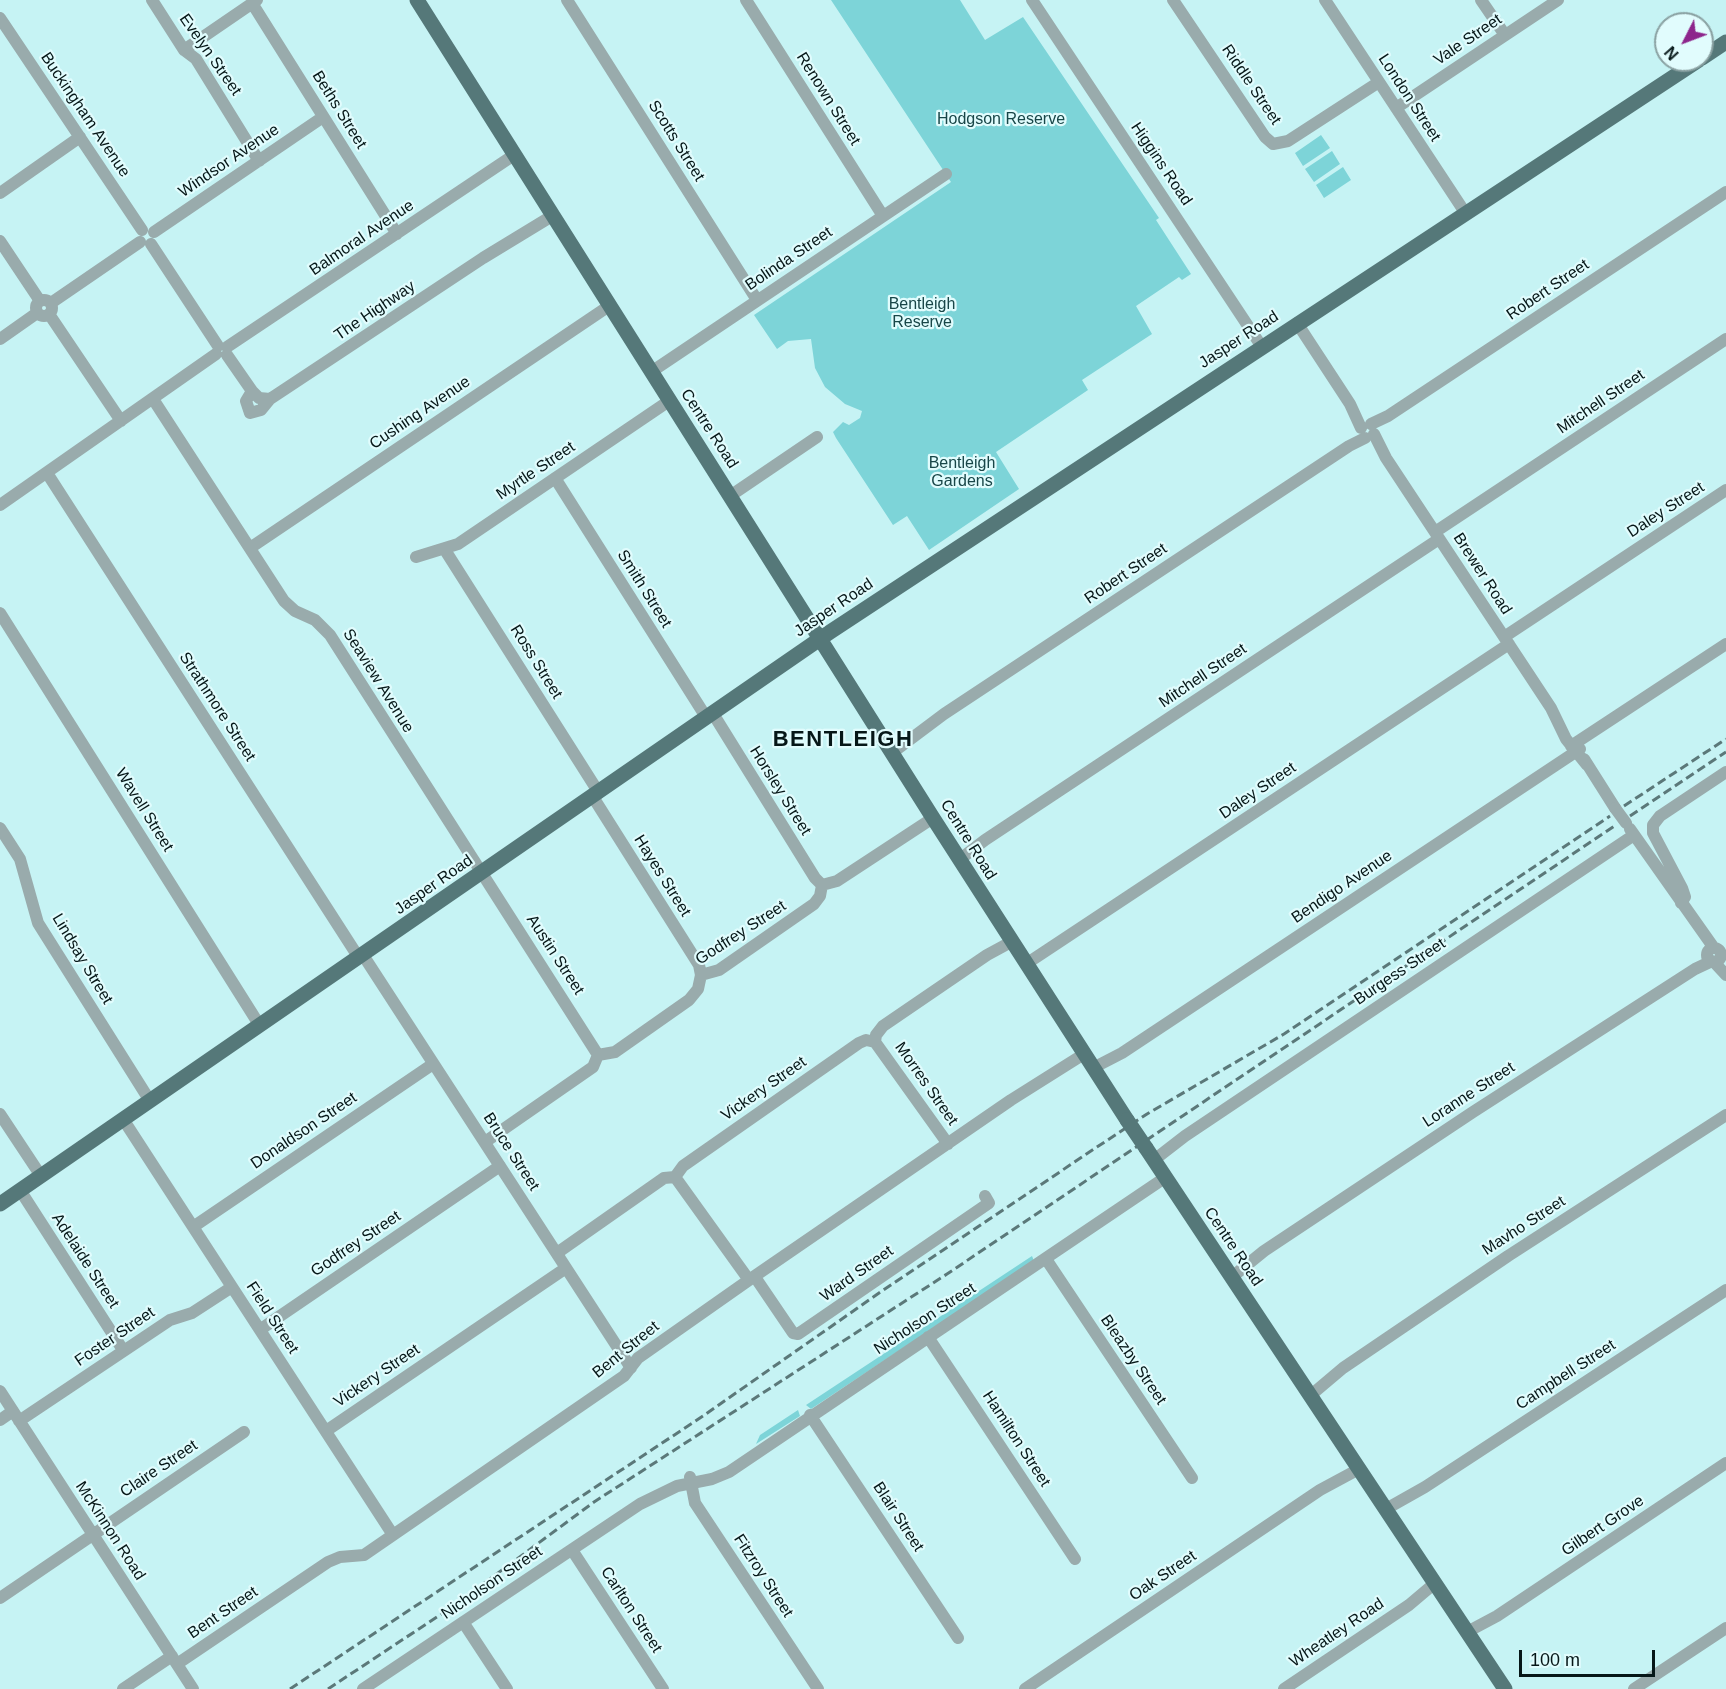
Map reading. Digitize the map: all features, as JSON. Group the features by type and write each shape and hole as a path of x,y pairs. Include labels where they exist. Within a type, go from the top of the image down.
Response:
{"main road":[{"name":"Centre Road","path":"417,0 1082,1051 1505,1689"},
{"name":"Jasper Road","path":"0,1204 820,639 1681,72"}],"street":[{"name":"Evelyn Street","path":"152,0 184,50 196,59 259,161"},
{"name":"Scotts Street","path":"567,0 757,300"},
{"name":"Renown Street","path":"746,0 883,216"},
{"name":"Higgins Road","path":"1032,0 1262,347"},
{"name":"Riddle Street","path":"1173,0 1265,137 1274,144 1288,141 1379,82"},
{"name":"London Street","path":"1325,0 1466,214"},
{"path":"1481,0 1505,35"},
{"name":"Vale Street","path":"1396,108 1558,0"},
{"path":"184,50 255,2"},
{"name":"Beths Street","path":"255,2 323,117 398,234"},
{"name":"Buckingham Avenue","path":"0,18 222,350"},
{"name":"Windsor Avenue","path":"0,339 323,117"},
{"path":"0,193 80,137"},
{"name":"Balmoral Avenue","path":"0,505 222,350 514,155"},
{"name":"Bolinda Street","path":"651,372 946,174"},
{"name":"Robert Street","path":"890,750 1349,446 1388,416 1726,192"},
{"name":"The Highway","path":"252,391 246,401 250,413 261,410 270,399 483,258 552,216"},
{"path":"0,241 121,421"},
{"name":"Cushing Avenue","path":"250,548 609,306"},
{"name":"Brewer Road","path":"1297,323 1615,808 1717,953 1726,970"},
{"name":"Mitchell Street","path":"958,858 1726,339"},
{"path":"222,350 252,391 259,398 270,399"},
{"name":"Seaview Avenue","path":"153,399 284,601 295,611 315,620 330,634 481,874"},
{"name":"Myrtle Street","path":"416,557 445,550 458,544 669,401"},
{"path":"730,496 817,437"},
{"name":"Strathmore Street","path":"47,473 361,957"},
{"name":"Smith Street","path":"555,478 709,715"},
{"name":"Daley Street","path":"1026,964 1726,490"},
{"name":"Ross Street","path":"445,550 596,795"},
{"name":"Wavell Street","path":"0,613 260,1026"},
{"name":"Bendigo Avenue","path":"1095,1071 1726,644"},
{"name":"Horsley Street","path":"709,715 815,878 822,885"},
{"path":"1681,903 1684,897 1682,888 1653,833 1653,825 1660,816 1726,772"},
{"name":"Hayes Street","path":"596,795 699,965 701,975"},
{"path":"822,885 837,881 933,818"},
{"name":"Lindsay Street","path":"0,828 20,859 39,923 150,1101"},
{"name":"Burgess Street","path":"1150,1154 1185,1136 1634,835"},
{"name":"Austin Street","path":"481,874 598,1055"},
{"name":"Godfrey Street","path":"485,1142 590,1069 597,1061 598,1055 615,1052 689,1000 698,989 701,975 719,970 814,904 820,896 822,885"},
{"path":"875,1042 876,1035 883,1026 1010,939"},
{"name":"Brewer Road","path":"1717,953 1726,975"},
{"name":"Loranne Street","path":"1230,1274 1717,953"},
{"name":"Bruce Street","path":"361,957 485,1142 631,1368"},
{"name":"Vickery Street","path":"557,1253 664,1178 675,1177 683,1166 859,1043 866,1040 875,1042"},
{"name":"Morres Street","path":"875,1042 948,1144"},
{"name":"Bent Street","path":"123,1689 174,1660 328,1562 339,1557 360,1556 393,1535 624,1376 638,1358 1082,1051"},
{"name":"Donaldson Street","path":"193,1227 433,1064"},
{"path":"0,1114 41,1176"},
{"name":"Mavho Street","path":"1308,1391 1508,1256 1726,1115"},
{"name":"Field Street","path":"123,1119 393,1535"},
{"name":"Godfrey Street","path":"261,1329 500,1166"},
{"name":"Ward Street","path":"675,1177 793,1333 798,1335 989,1203 985,1196"},
{"name":"Nicholson Street","path":"363,1689 671,1482 691,1480 738,1463 1167,1180"},
{"name":"Adelaide Street","path":"20,1190 123,1350"},
{"name":"Bleazby Street","path":"1047,1259 1192,1478"},
{"name":"Vickery Street","path":"326,1431 566,1268"},
{"name":"Foster Street","path":"0,1420 16,1416 170,1320 192,1313 232,1287"},
{"name":"Campbell Street","path":"1387,1512 1726,1290"},
{"name":"Hamilton Street","path":"928,1337 1075,1559"},
{"name":"McKinnon Road","path":"0,1391 194,1689"},
{"name":"Blair Street","path":"810,1415 958,1638"},
{"name":"Claire Street","path":"0,1598 92,1533 244,1432"},
{"name":"Gilbert Grove","path":"1469,1635 1726,1463"},
{"name":"Oak Street","path":"1025,1689 1357,1466"},
{"name":"Fitzroy Street","path":"691,1480 695,1503 818,1689"},
{"name":"Carlton Street","path":"572,1550 663,1689"},
{"name":"Wheatley Road","path":"1284,1689 1437,1586"},
{"path":"463,1622 507,1689"},
{"path":"1634,1689 1726,1628"}],"green space":[{"path":"831,0 960,0 985,40 1023,17 1159,218 1156,220 1191,274 1182,280 1179,277 1136,306 1152,334 1082,380 1088,390 996,452 1019,489 929,550 907,516 893,525 836,438 833,432 843,422 849,425 860,418 862,411 845,404 825,387 815,368 811,339 788,341 777,349 754,315 951,182"},
{"path":"1321,135 1330,148 1303,166 1295,153"},
{"path":"1332,151 1340,164 1314,182 1305,169"},
{"path":"1343,167 1351,180 1324,198 1316,185"},
{"path":"1032,1256 1034,1261 811,1409 806,1405"},
{"path":"798,1410 800,1416 756,1444 760,1435"}],"railway":[{"path":"1624,806 1726,739"},
{"path":"1630,816 1726,752"},
{"path":"290,1689 703,1416 879,1293 1094,1149 1147,1114 1284,1034 1610,816"},
{"path":"328,1689 452,1607 594,1502 947,1274 1616,825"}],"district":[{"name":"BENTLEIGH","path":"843,740"}],"park label":[{"name":"Hodgson Reserve","path":"1001,120"},
{"name":"Bentleigh Reserve","path":"922,314"},
{"name":"Bentleigh Gardens","path":"962,473"}]}
